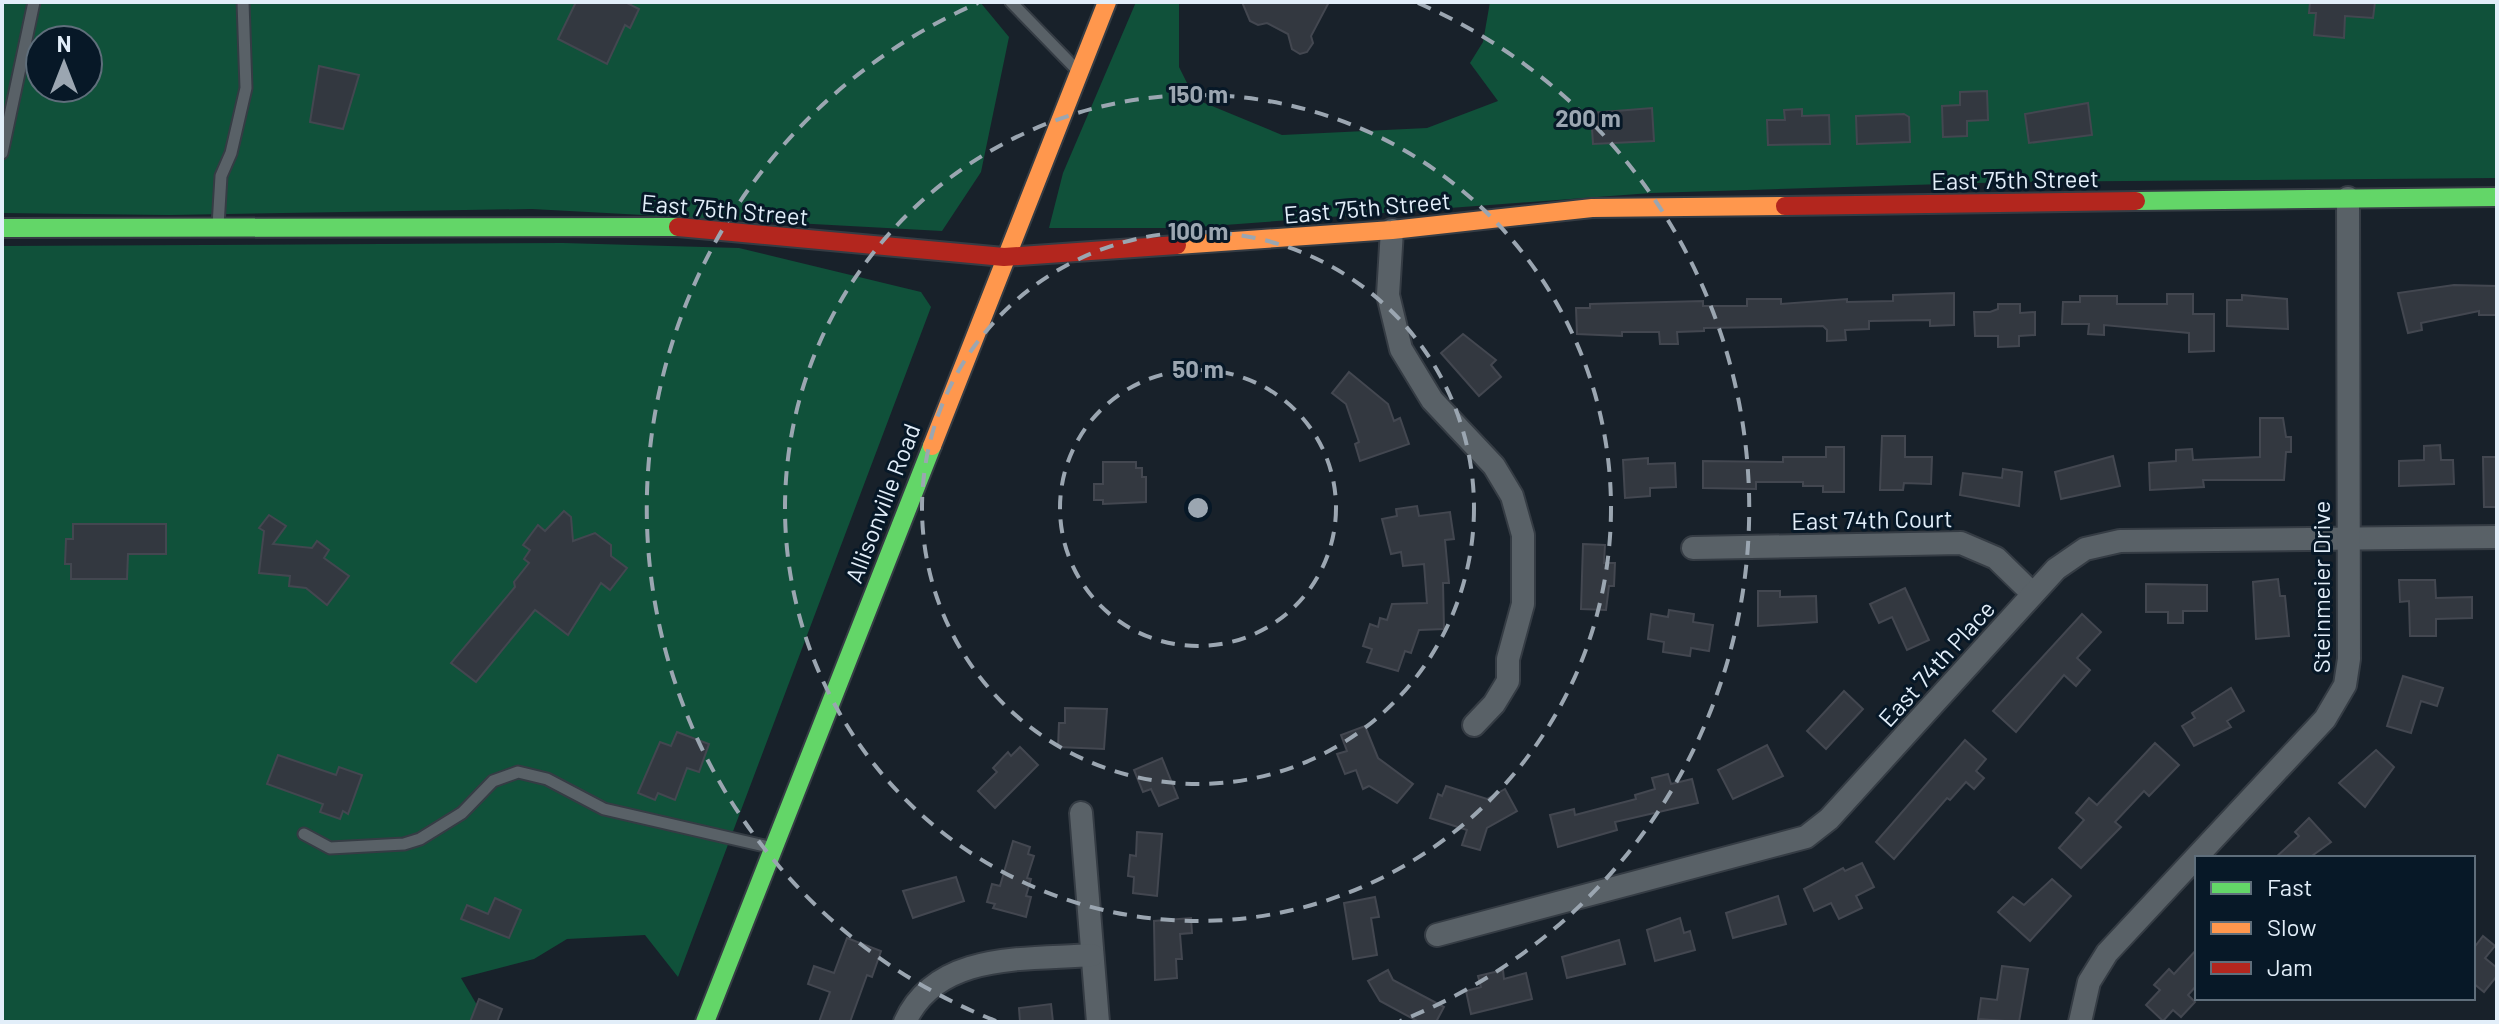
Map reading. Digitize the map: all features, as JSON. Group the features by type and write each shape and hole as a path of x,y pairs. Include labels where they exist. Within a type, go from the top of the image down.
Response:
{"street":[{"name":"Allisonville Road","path":"705,1022 1107,2"},
{"name":"East 75th Street","path":"2,228 654,225 1004,257 1392,230 1625,207 2497,197"},
{"name":"Steinmeier Drive","path":"2197,856 2338,703 2345,685 2349,659 2348,198"},
{"path":"1392,230 1388,295 1398,342 1424,390 1494,466 1512,496 1524,543 1523,604 1508,659 1508,681 1494,704 1474,725"},
{"name":"East 74th Place","path":"1437,935 1806,837 1829,819 2033,594 2070,558 2102,543 2497,537"},
{"name":"East 74th Court","path":"1693,548 1961,543 1996,558 2033,594"},
{"path":"1081,813 1098,1022"},
{"name":"Steinmeier Drive","path":"2080,1022 2089,982 2107,953 2195,858"},
{"path":"905,1022 920,997 954,971 987,964 1092,955"}],"lane":[{"path":"2,153 34,2"},
{"path":"217,227 221,176 231,153 246,88 243,2"},
{"path":"1011,2 1079,72"},
{"path":"304,834 330,848 404,844 420,839 462,813 493,781 518,772 547,779 604,809 774,848"}],"green space":[{"path":"2,2 980,2 1009,37 981,172 942,231 532,209 169,215 2,213"},
{"path":"1136,2 1179,2 1179,67 1195,99 1282,135 1427,128 1498,101 1470,63 1483,42 1490,2 2497,2 2497,178 2011,182 1651,193 1184,228 1049,228 1063,173"},
{"path":"563,243 739,248 921,292 931,307 678,977 645,935 567,939 534,959 461,978 487,1022 2,1022 2,246"}],"building":[{"path":"576,2 625,2 639,9 630,28 625,25 607,64 558,39"},
{"path":"1242,2 1329,2 1311,36 1313,43 1307,52 1300,54 1292,49 1288,34 1267,23 1258,25 1250,21"},
{"path":"2310,2 2375,2 2373,18 2345,16 2344,38 2314,35 2316,13 2309,13"},
{"path":"319,66 359,75 343,129 310,122"},
{"path":"1987,91 1988,120 1967,121 1967,136 1943,137 1942,106 1960,105 1960,92"},
{"path":"2088,103 2092,135 2029,143 2025,114"},
{"path":"1652,108 1654,141 1593,144 1591,113"},
{"path":"1802,109 1802,116 1829,115 1830,144 1768,145 1767,120 1785,120 1784,110"},
{"path":"1904,114 1909,117 1910,142 1857,144 1856,116"},
{"path":"2454,285 2497,286 2497,315 2479,315 2479,311 2421,323 2422,330 2408,333 2398,293"},
{"path":"1954,293 1954,325 1930,326 1930,320 1869,321 1869,329 1845,330 1846,340 1827,341 1827,330 1823,326 1704,328 1704,331 1677,332 1678,344 1660,344 1659,332 1622,332 1622,336 1577,334 1576,308 1590,308 1590,304 1703,301 1703,306 1747,306 1747,299 1781,299 1781,304 1847,299 1847,302 1893,301 1893,295"},
{"path":"2167,294 2193,294 2193,314 2214,314 2214,351 2189,352 2189,333 2104,325 2104,335 2088,334 2089,324 2062,324 2063,302 2080,302 2080,296 2117,296 2117,304 2167,304"},
{"path":"2242,295 2287,299 2288,329 2227,326 2227,300 2242,300"},
{"path":"1998,304 2020,304 2020,313 2035,312 2035,335 2019,336 2019,346 1998,347 1998,336 1975,336 1974,312 1990,312 1998,309"},
{"path":"1463,334 1496,360 1491,365 1501,377 1479,396 1441,353"},
{"path":"1349,372 1388,404 1394,421 1400,418 1409,444 1360,461 1355,444 1359,442 1346,404 1332,393"},
{"path":"2260,418 2283,418 2286,437 2291,437 2291,452 2286,452 2284,480 2203,480 2204,487 2150,490 2149,463 2176,461 2176,450 2192,449 2193,460 2260,457"},
{"path":"1882,436 1905,436 1905,457 1932,457 1931,484 1904,483 1903,490 1880,490"},
{"path":"2440,445 2441,460 2453,460 2454,484 2399,486 2399,461 2424,460 2424,446"},
{"path":"1826,447 1844,447 1844,492 1823,492 1823,486 1803,486 1803,482 1756,482 1756,489 1703,488 1703,461 1783,462 1783,457 1826,457"},
{"path":"2113,456 2120,486 2061,499 2055,472"},
{"path":"2483,457 2497,457 2497,507 2484,507"},
{"path":"1648,458 1648,464 1675,463 1676,487 1650,488 1650,496 1625,498 1623,460"},
{"path":"1103,462 1136,462 1136,468 1142,468 1142,477 1146,477 1146,502 1103,504 1103,500 1094,500 1094,484 1103,484"},
{"path":"2003,469 2022,472 2019,506 1960,495 1963,473 2002,478"},
{"path":"1417,506 1419,516 1450,512 1454,539 1445,540 1449,583 1443,583 1444,629 1419,630 1411,653 1405,651 1398,671 1367,662 1372,649 1363,646 1370,624 1378,627 1380,618 1387,620 1392,604 1427,603 1424,564 1403,566 1401,552 1391,554 1382,519 1397,516 1396,509"},
{"path":"564,511 571,517 573,541 595,533 611,545 611,556 627,568 610,590 601,583 568,635 535,610 476,682 451,663 515,587 514,582 529,563 524,559 530,550 523,545 538,525 545,531"},
{"path":"269,515 286,526 273,544 312,548 317,541 329,550 324,558 349,576 327,605 306,588 289,586 290,576 259,573 264,531 259,528"},
{"path":"73,524 166,524 166,554 128,554 127,579 71,579 71,564 65,564 66,539 73,539"},
{"path":"1583,544 1605,545 1604,563 1615,563 1614,586 1609,586 1606,610 1581,609"},
{"path":"2278,579 2280,596 2285,596 2289,636 2256,639 2253,582"},
{"path":"2399,580 2435,580 2436,598 2472,597 2472,618 2436,619 2436,636 2410,636 2409,601 2400,602"},
{"path":"2146,584 2207,585 2207,611 2183,611 2183,623 2168,623 2168,612 2146,612"},
{"path":"1905,588 1929,640 1907,650 1892,617 1879,623 1870,604"},
{"path":"1758,591 1780,591 1780,597 1816,596 1817,622 1758,626"},
{"path":"1669,610 1694,614 1693,622 1713,625 1709,651 1691,648 1690,656 1663,652 1664,642 1648,639 1651,614 1668,617"},
{"path":"2082,614 2101,632 2077,658 2090,670 2076,686 2064,675 2016,732 1993,711"},
{"path":"2403,676 2443,688 2437,706 2421,701 2411,733 2387,726"},
{"path":"2231,688 2244,711 2227,721 2231,727 2194,746 2182,726 2195,718 2192,713"},
{"path":"1844,691 1863,709 1826,749 1807,731"},
{"path":"1065,708 1107,709 1104,749 1058,747 1059,723 1065,723"},
{"path":"1365,726 1378,758 1413,784 1397,803 1369,786 1363,789 1356,770 1345,774 1337,754 1347,751 1341,735"},
{"path":"677,732 709,744 699,772 687,768 675,800 658,793 655,800 638,793 660,742 671,746"},
{"path":"1965,740 1986,759 1976,771 1984,778 1974,789 1966,782 1950,800 1947,798 1894,859 1876,842"},
{"path":"2155,743 2179,765 2149,796 2144,791 2115,822 2121,827 2081,868 2059,848 2084,820 2076,813 2089,798 2097,805"},
{"path":"1767,745 1783,776 1733,799 1718,770"},
{"path":"1020,747 1038,765 995,808 978,791 997,772 993,768 1008,752 1011,756"},
{"path":"2376,750 2394,767 2365,807 2339,783"},
{"path":"278,755 336,775 339,767 362,775 348,814 343,811 340,819 320,812 323,804 267,784"},
{"path":"1162,758 1178,798 1159,806 1151,789 1143,792 1134,770"},
{"path":"1668,774 1671,784 1692,779 1698,803 1615,822 1617,830 1558,847 1550,815 1574,809 1575,815 1636,799 1635,795 1655,789 1652,778"},
{"path":"1446,786 1487,799 1505,789 1517,811 1487,828 1480,850 1462,845 1467,830 1430,818 1438,794 1442,796"},
{"path":"2309,818 2331,842 2312,856 2277,856 2299,836 2295,832"},
{"path":"1137,832 1162,834 1157,896 1133,893 1134,877 1128,876 1130,855 1136,856"},
{"path":"1013,841 1030,847 1028,854 1034,856 1027,878 1031,879 1026,896 1031,897 1026,917 993,908 995,904 987,902 992,884 1000,886"},
{"path":"1862,863 1874,887 1856,896 1862,908 1839,919 1831,903 1814,911 1804,889 1843,868 1845,871"},
{"path":"956,877 964,901 913,918 903,891"},
{"path":"2052,879 2071,896 2030,941 1998,912 2013,897 2024,905"},
{"path":"1778,896 1786,924 1733,938 1726,913"},
{"path":"1375,897 1379,917 1371,918 1377,955 1353,959 1344,903"},
{"path":"495,898 521,910 509,938 461,919 467,905 488,914"},
{"path":"1191,918 1192,933 1180,934 1182,959 1176,959 1177,978 1155,980 1154,921"},
{"path":"1680,918 1684,933 1690,931 1695,950 1655,961 1647,930"},
{"path":"2483,936 2495,946 2485,958 2497,968 2497,976 2484,992 2475,985 2475,946"},
{"path":"847,938 881,951 872,977 867,975 850,1022 819,1022 830,992 808,984 814,966 834,973"},
{"path":"1619,940 1625,964 1567,978 1562,957"},
{"path":"2195,951 2195,987 2188,995 2195,1002 2181,1017 2173,1010 2163,1021 2146,1005 2160,990 2154,985 2169,969 2174,974"},
{"path":"2002,966 2028,969 2019,1022 1978,1019 1981,998 1997,1000"},
{"path":"1388,970 1393,980 1444,1007 1436,1022 1419,1022 1380,1001 1368,981"},
{"path":"1503,970 1504,979 1526,973 1532,999 1471,1014 1466,991 1481,987 1478,976"},
{"path":"479,999 502,1009 497,1022 470,1022"},
{"path":"1051,1004 1053,1022 1020,1022 1019,1008"}],"traffic: fast":[{"path":"2136,201 2497,197"},
{"path":"2,228 678,227"},
{"path":"705,1022 932,446"}],"traffic: slow":[{"path":"932,446 1107,2"},
{"path":"1177,245 1392,230 1592,208 1785,206"}],"traffic: jam":[{"path":"1785,206 2136,201"},
{"path":"678,227 1004,257 1177,245"}]}
